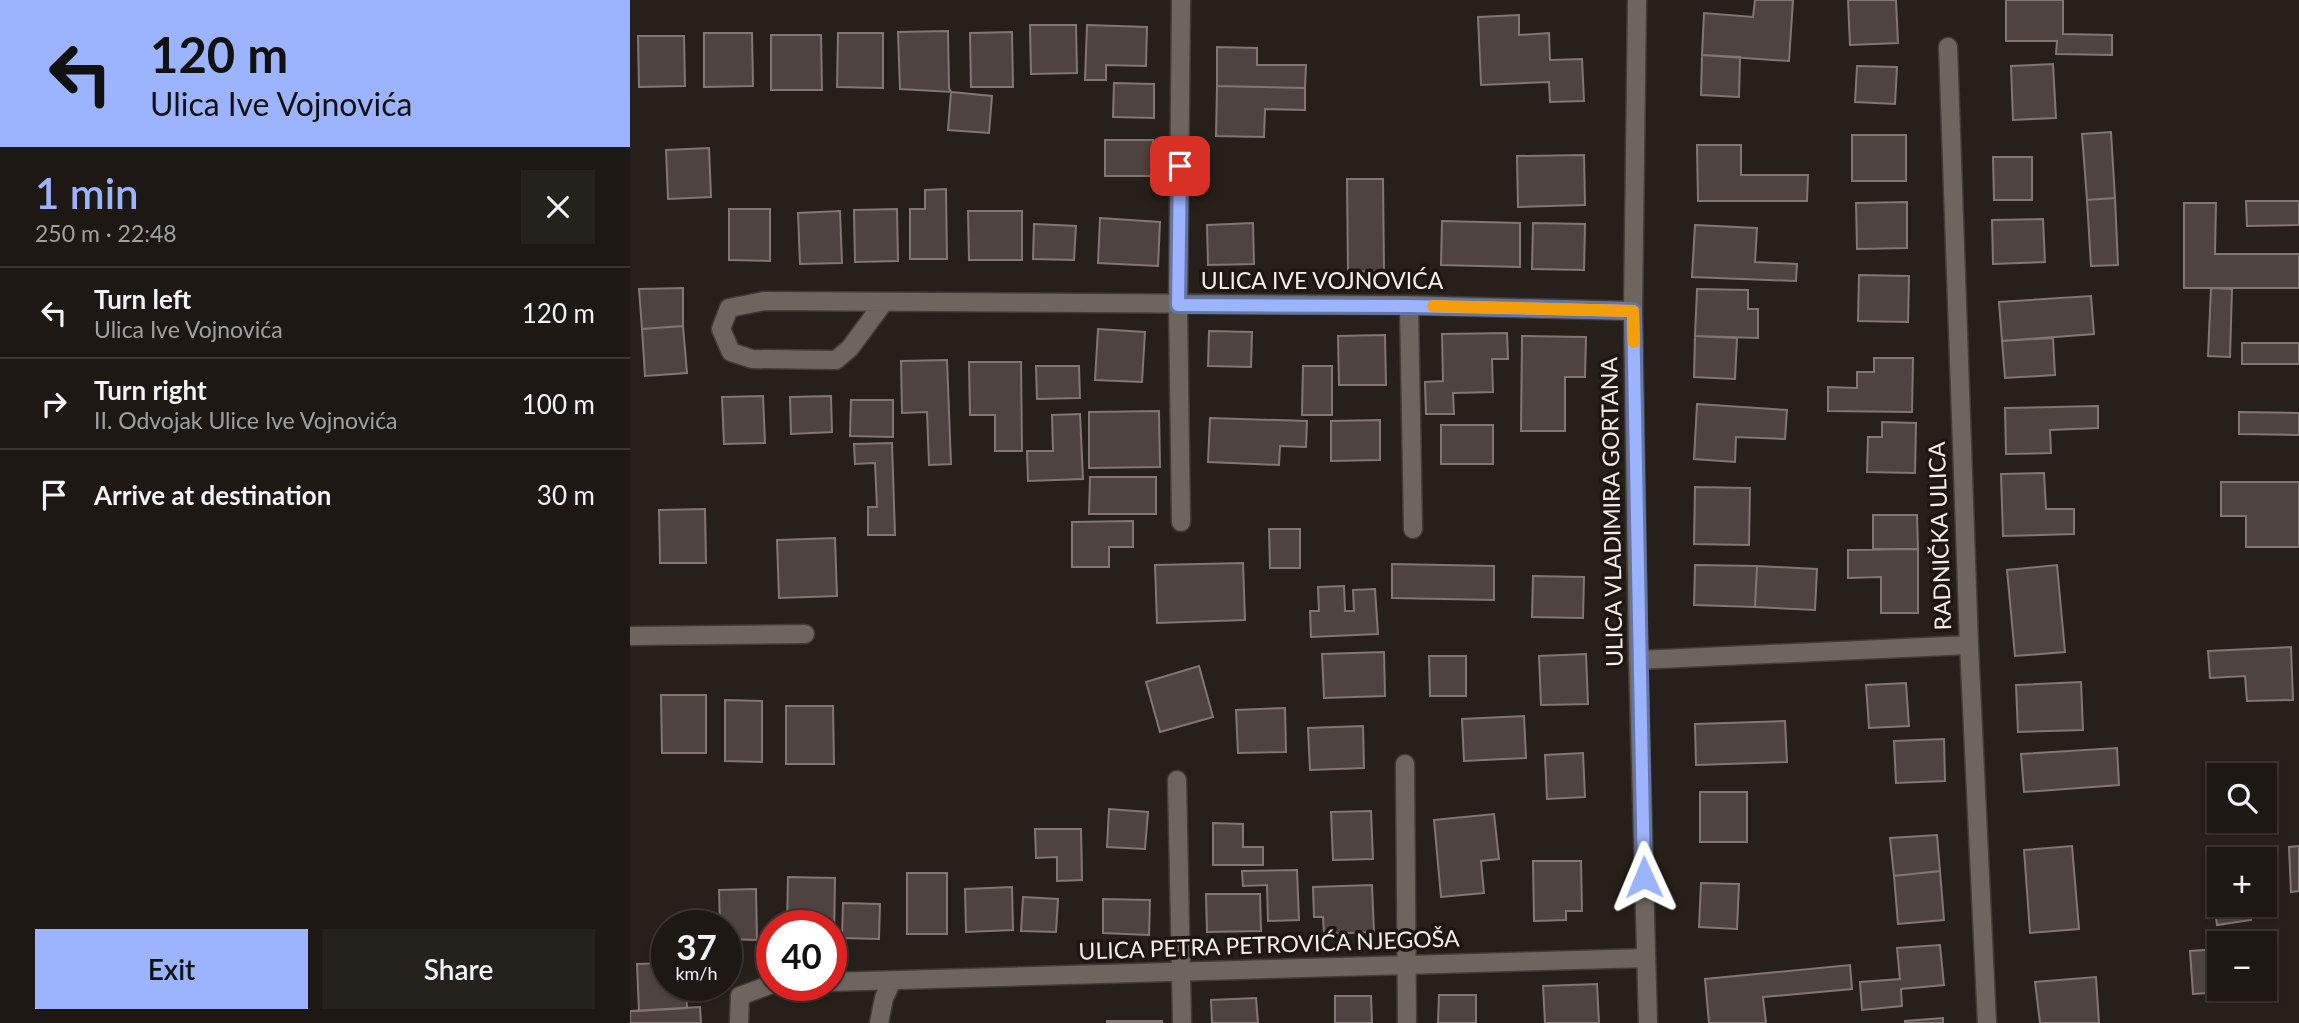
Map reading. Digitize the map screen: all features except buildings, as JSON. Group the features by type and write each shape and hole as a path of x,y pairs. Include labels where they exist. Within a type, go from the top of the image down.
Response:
{"street":[{"path":"1181,0 1178,305 1181,522"},
{"name":"ULICA VLADIMIRA GORTANA","path":"1637,0 1633,311 1638,660 1648,1023"},
{"name":"RADNIČKA ULICA","path":"1948,47 1969,645 1987,1023"},
{"name":"ULICA IVE VOJNOVIĆA","path":"884,302 850,348 836,360 752,359 731,352 721,329 730,308 764,301 1409,306 1633,311"},
{"path":"1409,306 1413,529"},
{"path":"630,636 805,634"},
{"path":"1638,660 1969,645"},
{"path":"1405,764 1407,1023"},
{"path":"1177,780 1182,1023"},
{"name":"ULICA PETRA PETROVIĆA NJEGOŠA","path":"847,982 1646,958"},
{"path":"879,1023 884,998 892,981"},
{"path":"739,1023 740,996 756,990"}],"slow traffic":[{"path":"1433,306 1633,311 1634,342"}],"route":[{"path":"1180,166 1178,305 1633,311 1644,877"}]}
